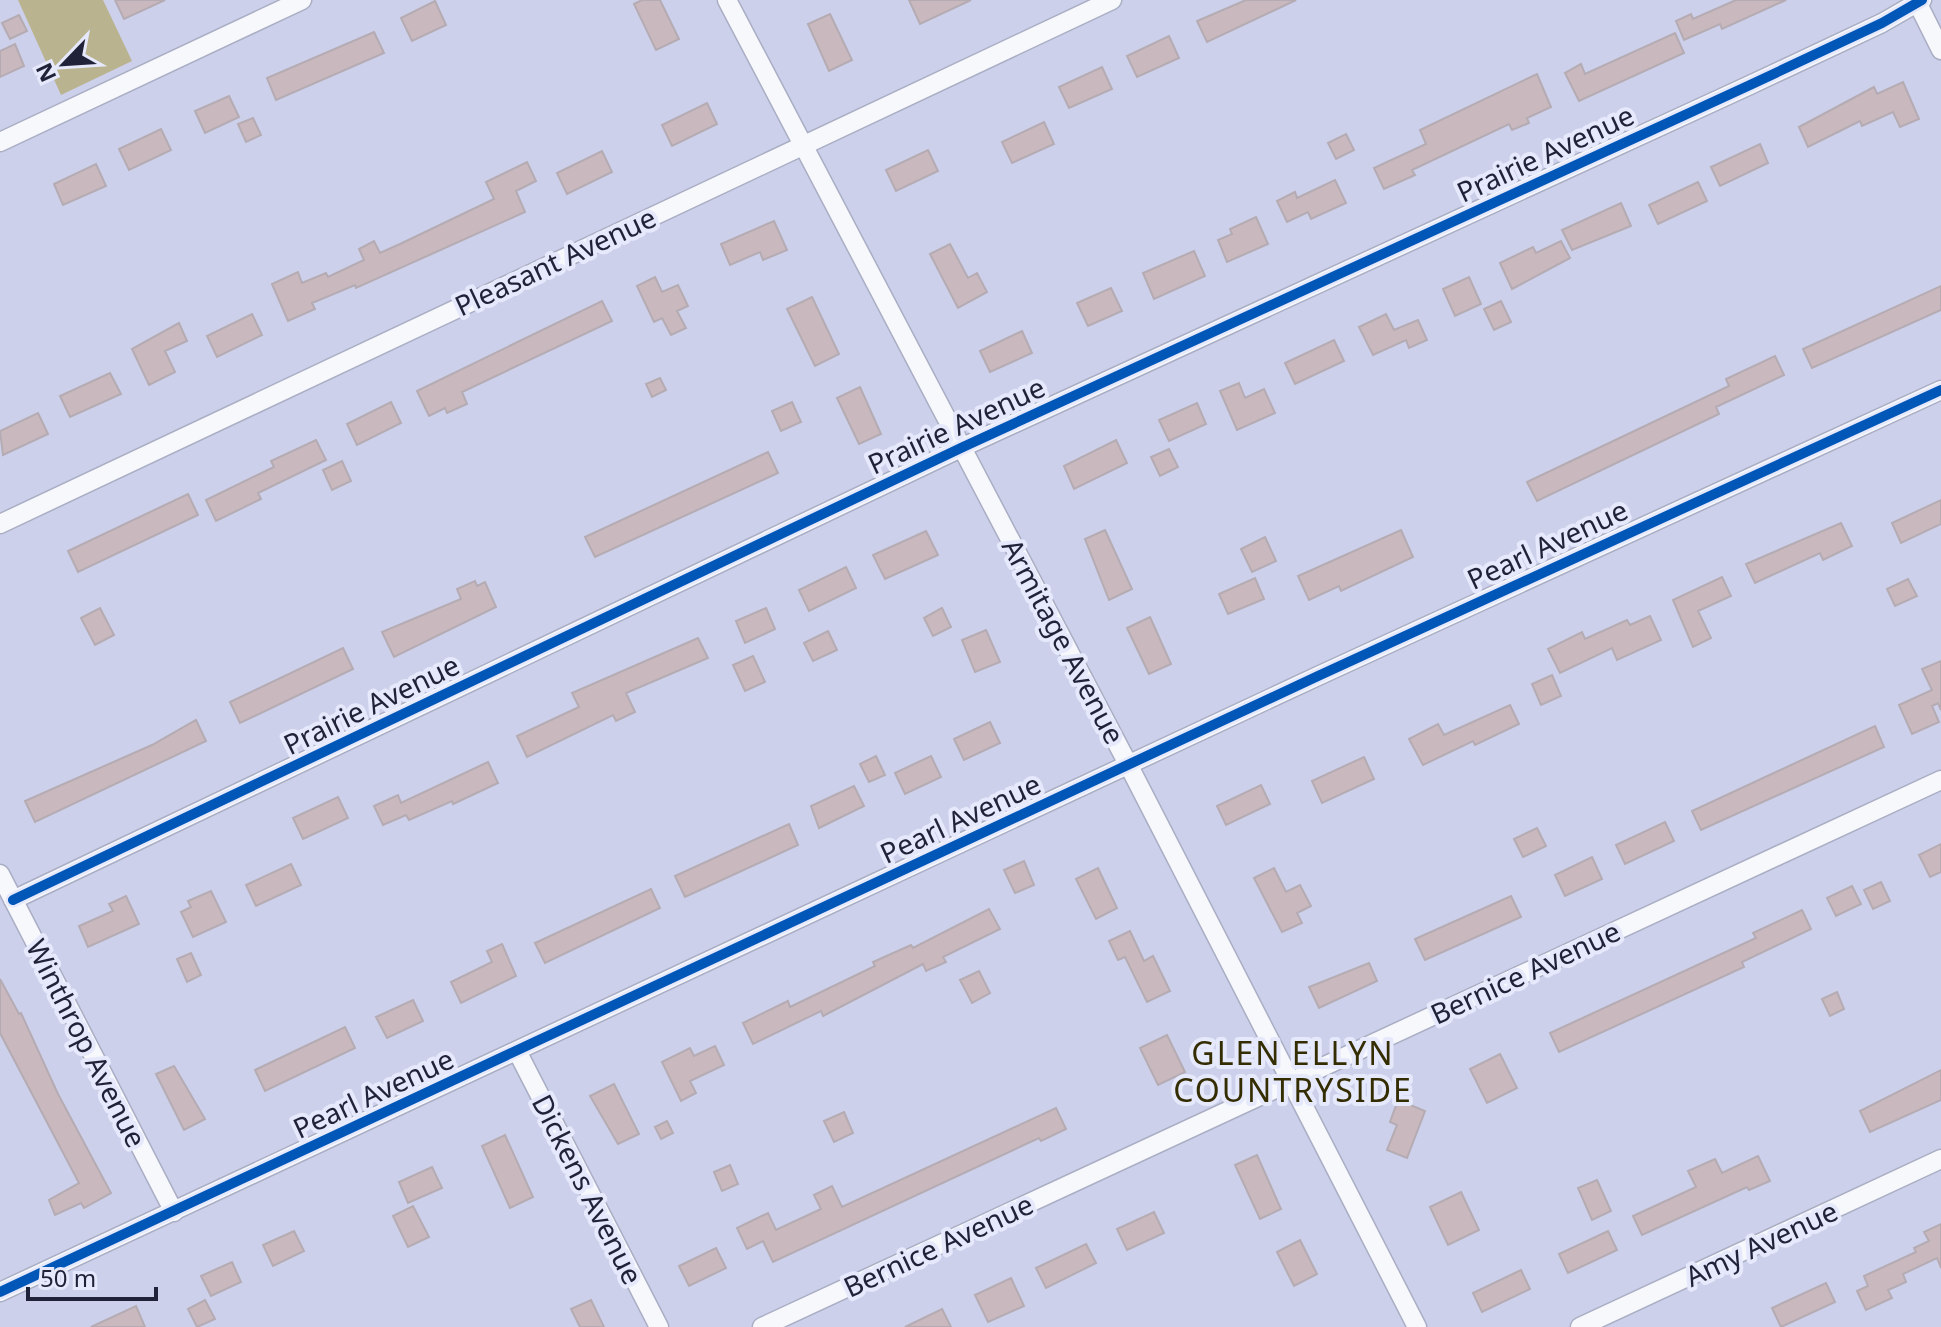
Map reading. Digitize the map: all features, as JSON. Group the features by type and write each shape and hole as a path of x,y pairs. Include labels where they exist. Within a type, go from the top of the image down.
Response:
{"street":[{"path":"0,142 302,0"},
{"name":"Armitage Avenue","path":"727,0 1129,766 1417,1327"},
{"name":"Pleasant Avenue","path":"0,524 1112,0"},
{"path":"1919,1 1941,50"},
{"name":"Prairie Avenue","path":"13,900 963,447 1775,74 1919,1"},
{"name":"Pearl Avenue","path":"0,1292 1941,390"},
{"name":"Bernice Avenue","path":"762,1327 1941,780"},
{"name":"Winthrop Avenue","path":"0,874 174,1212"},
{"name":"Dickens Avenue","path":"517,1051 659,1327"},
{"name":"Amy Avenue","path":"1580,1327 1941,1159"}],"shaded area":[{"path":"18,0 103,0 132,61 61,95"}],"building":[{"path":"115,0 165,0 124,19"},
{"path":"642,0 660,0 679,39 656,50 634,4"},
{"path":"909,0 971,0 920,24"},
{"path":"1246,0 1296,0 1207,42 1197,21"},
{"path":"1736,0 1786,0 1722,29 1720,24 1684,40 1676,21 1691,14 1693,19"},
{"path":"435,1 446,25 412,41 401,18"},
{"path":"830,14 852,60 829,71 808,24"},
{"path":"19,15 27,31 10,39 2,23"},
{"path":"374,32 384,53 276,100 267,78"},
{"path":"1675,33 1684,53 1579,101 1565,73 1581,64 1585,74"},
{"path":"1169,36 1179,58 1137,77 1127,56"},
{"path":"15,44 24,66 0,77 0,51"},
{"path":"1102,67 1112,89 1069,108 1059,87"},
{"path":"1537,74 1551,107 1527,118 1529,123 1512,130 1509,124 1412,170 1415,175 1384,189 1374,168 1426,144 1420,130"},
{"path":"1903,82 1919,119 1900,127 1893,112 1862,126 1860,121 1808,147 1799,127 1874,87 1877,94"},
{"path":"229,96 239,117 205,133 195,111"},
{"path":"707,103 717,124 672,146 662,125"},
{"path":"253,118 261,135 246,142 238,124"},
{"path":"1044,122 1054,144 1012,163 1002,142"},
{"path":"161,129 171,150 129,170 119,149"},
{"path":"1346,134 1354,150 1336,159 1328,143"},
{"path":"1760,144 1768,163 1720,186 1711,167"},
{"path":"928,150 938,171 896,191 886,170"},
{"path":"602,151 612,172 567,194 557,173"},
{"path":"527,162 536,181 516,191 525,212 356,288 355,285 312,303 315,309 288,321 272,284 298,272 302,283 326,273 328,277 364,260 359,249 374,241 380,253 400,244 494,199 486,182"},
{"path":"96,164 106,186 63,205 54,184"},
{"path":"1335,180 1346,203 1311,219 1308,212 1287,222 1277,201 1295,192 1297,198"},
{"path":"1698,182 1707,201 1658,224 1649,205"},
{"path":"1621,203 1631,226 1572,250 1562,230"},
{"path":"1256,217 1268,244 1227,262 1218,240 1232,234 1230,229"},
{"path":"774,221 787,250 763,260 760,252 730,265 721,244"},
{"path":"1561,241 1570,258 1512,289 1500,263 1533,247 1536,253"},
{"path":"950,244 968,278 977,273 987,292 958,308 930,254"},
{"path":"1194,251 1205,276 1154,299 1143,273"},
{"path":"655,277 662,292 678,285 688,306 677,311 686,328 671,335 662,318 654,322 637,286"},
{"path":"1469,277 1481,304 1455,316 1443,289"},
{"path":"1941,286 1941,310 1812,368 1803,349"},
{"path":"1111,288 1122,311 1088,326 1077,303"},
{"path":"812,297 839,354 815,366 787,309"},
{"path":"602,301 612,321 462,392 467,404 447,413 445,408 429,416 417,391"},
{"path":"1501,301 1511,322 1494,330 1484,309"},
{"path":"252,314 262,335 217,357 207,336"},
{"path":"1386,314 1394,330 1418,320 1427,340 1409,348 1406,340 1373,355 1359,327"},
{"path":"179,323 187,341 165,351 175,372 149,385 132,349"},
{"path":"1022,331 1032,353 990,372 980,351"},
{"path":"1334,340 1344,361 1295,384 1285,363"},
{"path":"1775,356 1784,375 1716,407 1719,414 1537,501 1527,482 1729,386 1726,379"},
{"path":"110,373 121,394 70,417 60,396"},
{"path":"660,378 666,390 652,397 646,384"},
{"path":"1239,383 1245,398 1264,389 1275,413 1237,430 1220,391"},
{"path":"860,387 881,434 859,444 837,398"},
{"path":"391,402 401,423 357,445 347,424"},
{"path":"792,402 801,422 781,431 772,411"},
{"path":"1197,403 1206,424 1169,441 1159,420"},
{"path":"38,413 48,434 3,455 0,431"},
{"path":"316,440 326,460 258,493 261,499 216,521 206,500 274,467 271,461"},
{"path":"1116,440 1127,463 1074,489 1064,466"},
{"path":"1169,449 1178,467 1160,476 1151,457"},
{"path":"768,452 778,473 595,557 585,537"},
{"path":"342,461 351,481 332,490 323,470"},
{"path":"188,494 198,515 78,572 68,551"},
{"path":"1941,500 1941,524 1901,543 1892,523"},
{"path":"1841,523 1852,546 1823,560 1820,553 1755,583 1746,564"},
{"path":"1105,530 1132,589 1109,600 1085,539"},
{"path":"1401,530 1413,557 1341,591 1339,586 1309,600 1298,576"},
{"path":"926,531 938,555 885,579 873,555"},
{"path":"1265,537 1276,561 1252,572 1241,549"},
{"path":"846,567 856,588 809,611 799,590"},
{"path":"1722,577 1731,596 1698,611 1711,638 1693,647 1673,600"},
{"path":"1255,578 1264,599 1228,614 1219,594"},
{"path":"1908,579 1917,596 1895,606 1887,589"},
{"path":"475,581 477,586 485,582 496,607 394,657 382,632 461,599 457,589"},
{"path":"100,608 114,635 95,645 81,618"},
{"path":"766,608 775,629 745,643 736,621"},
{"path":"942,608 951,627 933,636 924,618"},
{"path":"1650,616 1661,640 1617,660 1612,648 1560,673 1548,649 1582,632 1585,639 1627,620 1630,625"},
{"path":"1150,617 1171,664 1149,674 1127,628"},
{"path":"986,630 1000,662 975,672 962,640"},
{"path":"828,631 837,650 813,661 804,643"},
{"path":"698,638 708,658 626,693 635,712 616,721 613,715 527,757 517,736 579,707 572,693"},
{"path":"343,648 353,669 240,723 230,702"},
{"path":"753,656 765,682 745,691 733,665"},
{"path":"1941,661 1941,710 1938,703 1932,706 1939,722 1912,734 1899,705 1932,690 1922,669"},
{"path":"1552,675 1561,696 1541,705 1532,684"},
{"path":"1510,705 1519,724 1475,745 1473,741 1423,765 1409,739 1438,724 1444,735"},
{"path":"196,720 206,741 35,822 25,801 152,745"},
{"path":"990,722 1000,743 964,760 954,739"},
{"path":"1875,726 1884,747 1701,830 1692,811"},
{"path":"876,756 885,775 869,782 860,764"},
{"path":"931,756 941,777 905,794 895,773"},
{"path":"1364,757 1374,779 1322,803 1312,781"},
{"path":"488,762 498,783 453,804 452,801 409,820 406,815 383,825 374,806 398,795 401,803"},
{"path":"1261,785 1270,804 1226,825 1217,806"},
{"path":"854,786 864,806 819,828 811,806"},
{"path":"338,797 348,818 303,839 293,818"},
{"path":"1665,822 1674,841 1625,864 1616,845"},
{"path":"789,824 798,845 685,897 675,876"},
{"path":"1537,828 1546,846 1523,857 1514,839"},
{"path":"1941,844 1941,872 1930,877 1919,855"},
{"path":"1592,857 1602,879 1565,896 1555,875"},
{"path":"1024,861 1034,885 1015,893 1004,870"},
{"path":"291,864 301,885 256,906 246,885"},
{"path":"1098,868 1117,908 1096,919 1076,879"},
{"path":"1274,868 1286,892 1300,885 1311,906 1297,913 1302,923 1282,932 1254,878"},
{"path":"1881,882 1890,901 1873,909 1864,890"},
{"path":"1852,886 1861,904 1836,916 1827,898"},
{"path":"651,889 660,908 545,963 535,943"},
{"path":"211,891 226,922 193,937 181,912 191,907 188,901"},
{"path":"126,896 139,924 88,947 79,926 113,911 109,904"},
{"path":"1511,896 1521,917 1425,960 1415,939"},
{"path":"989,909 1000,929 943,957 946,962 926,971 923,964 823,1016 821,1011 753,1044 743,1023 788,1001 790,1007 875,966 873,962 911,945 913,948"},
{"path":"1802,910 1811,929 1742,962 1744,967 1559,1052 1550,1033 1756,938 1753,933"},
{"path":"1130,931 1144,961 1153,956 1170,991 1147,1002 1125,957 1118,960 1109,941"},
{"path":"502,944 516,976 461,1003 451,982 492,962 487,951"},
{"path":"191,953 201,975 187,982 177,959"},
{"path":"1369,963 1377,981 1319,1008 1309,987"},
{"path":"979,971 990,993 972,1003 960,980"},
{"path":"0,979 21,1013 58,1094 111,1193 84,1208 81,1203 55,1215 49,1200 79,1183 0,1033"},
{"path":"1837,992 1844,1009 1830,1016 1822,999"},
{"path":"413,1000 423,1021 387,1038 376,1017"},
{"path":"345,1027 355,1048 265,1091 255,1070"},
{"path":"1167,1035 1185,1072 1158,1085 1140,1048"},
{"path":"715,1046 724,1065 690,1081 696,1093 681,1101 662,1062 690,1048 694,1056"},
{"path":"1500,1054 1517,1088 1487,1103 1470,1069"},
{"path":"174,1066 205,1119 184,1130 156,1074"},
{"path":"1941,1070 1941,1100 1870,1132 1860,1111"},
{"path":"614,1084 639,1134 618,1144 590,1096"},
{"path":"1398,1100 1425,1111 1407,1158 1387,1150 1397,1125 1390,1122"},
{"path":"1056,1108 1066,1129 1041,1141 1039,1138 773,1262 763,1241 747,1249 737,1228 768,1213 776,1230 821,1209 814,1195 832,1186 842,1207"},
{"path":"844,1112 853,1133 834,1142 824,1121"},
{"path":"667,1121 673,1133 661,1139 655,1127"},
{"path":"505,1135 533,1197 510,1208 482,1146"},
{"path":"1257,1155 1281,1209 1260,1219 1235,1165"},
{"path":"1758,1156 1770,1181 1749,1190 1747,1187 1642,1235 1633,1216 1696,1187 1688,1171 1715,1159 1722,1173"},
{"path":"730,1165 738,1184 722,1191 714,1172"},
{"path":"432,1167 442,1188 408,1203 399,1182"},
{"path":"1597,1180 1611,1211 1592,1220 1578,1188"},
{"path":"1461,1192 1479,1230 1448,1245 1430,1207"},
{"path":"413,1206 429,1237 408,1247 393,1216"},
{"path":"1154,1212 1164,1233 1127,1250 1117,1229"},
{"path":"1941,1224 1941,1268 1937,1258 1903,1274 1906,1282 1888,1290 1892,1298 1866,1310 1857,1291 1868,1286 1864,1276 1916,1252 1914,1248 1929,1241 1924,1232"},
{"path":"294,1231 304,1251 273,1266 263,1245"},
{"path":"1608,1231 1617,1250 1568,1273 1559,1254"},
{"path":"1300,1240 1317,1274 1294,1286 1277,1252"},
{"path":"1086,1244 1096,1263 1046,1288 1036,1268"},
{"path":"716,1248 726,1268 689,1286 679,1266"},
{"path":"232,1262 241,1282 211,1296 201,1276"},
{"path":"1521,1270 1530,1289 1482,1312 1473,1293"},
{"path":"1011,1278 1024,1306 988,1322 975,1295"},
{"path":"1826,1283 1835,1302 1781,1327 1772,1308"},
{"path":"205,1300 215,1319 197,1327 188,1309"},
{"path":"591,1300 604,1327 580,1327 571,1309"},
{"path":"136,1306 145,1327 91,1327"},
{"path":"942,1309 951,1327 905,1327"}],"cycle path":[{"path":"13,900 963,447 1750,85 1882,23 1922,0"},
{"path":"0,1292 1318,676 1941,390"}],"district":[{"name":"GLEN ELLYN COUNTRYSIDE","path":"1293,1070"}]}
